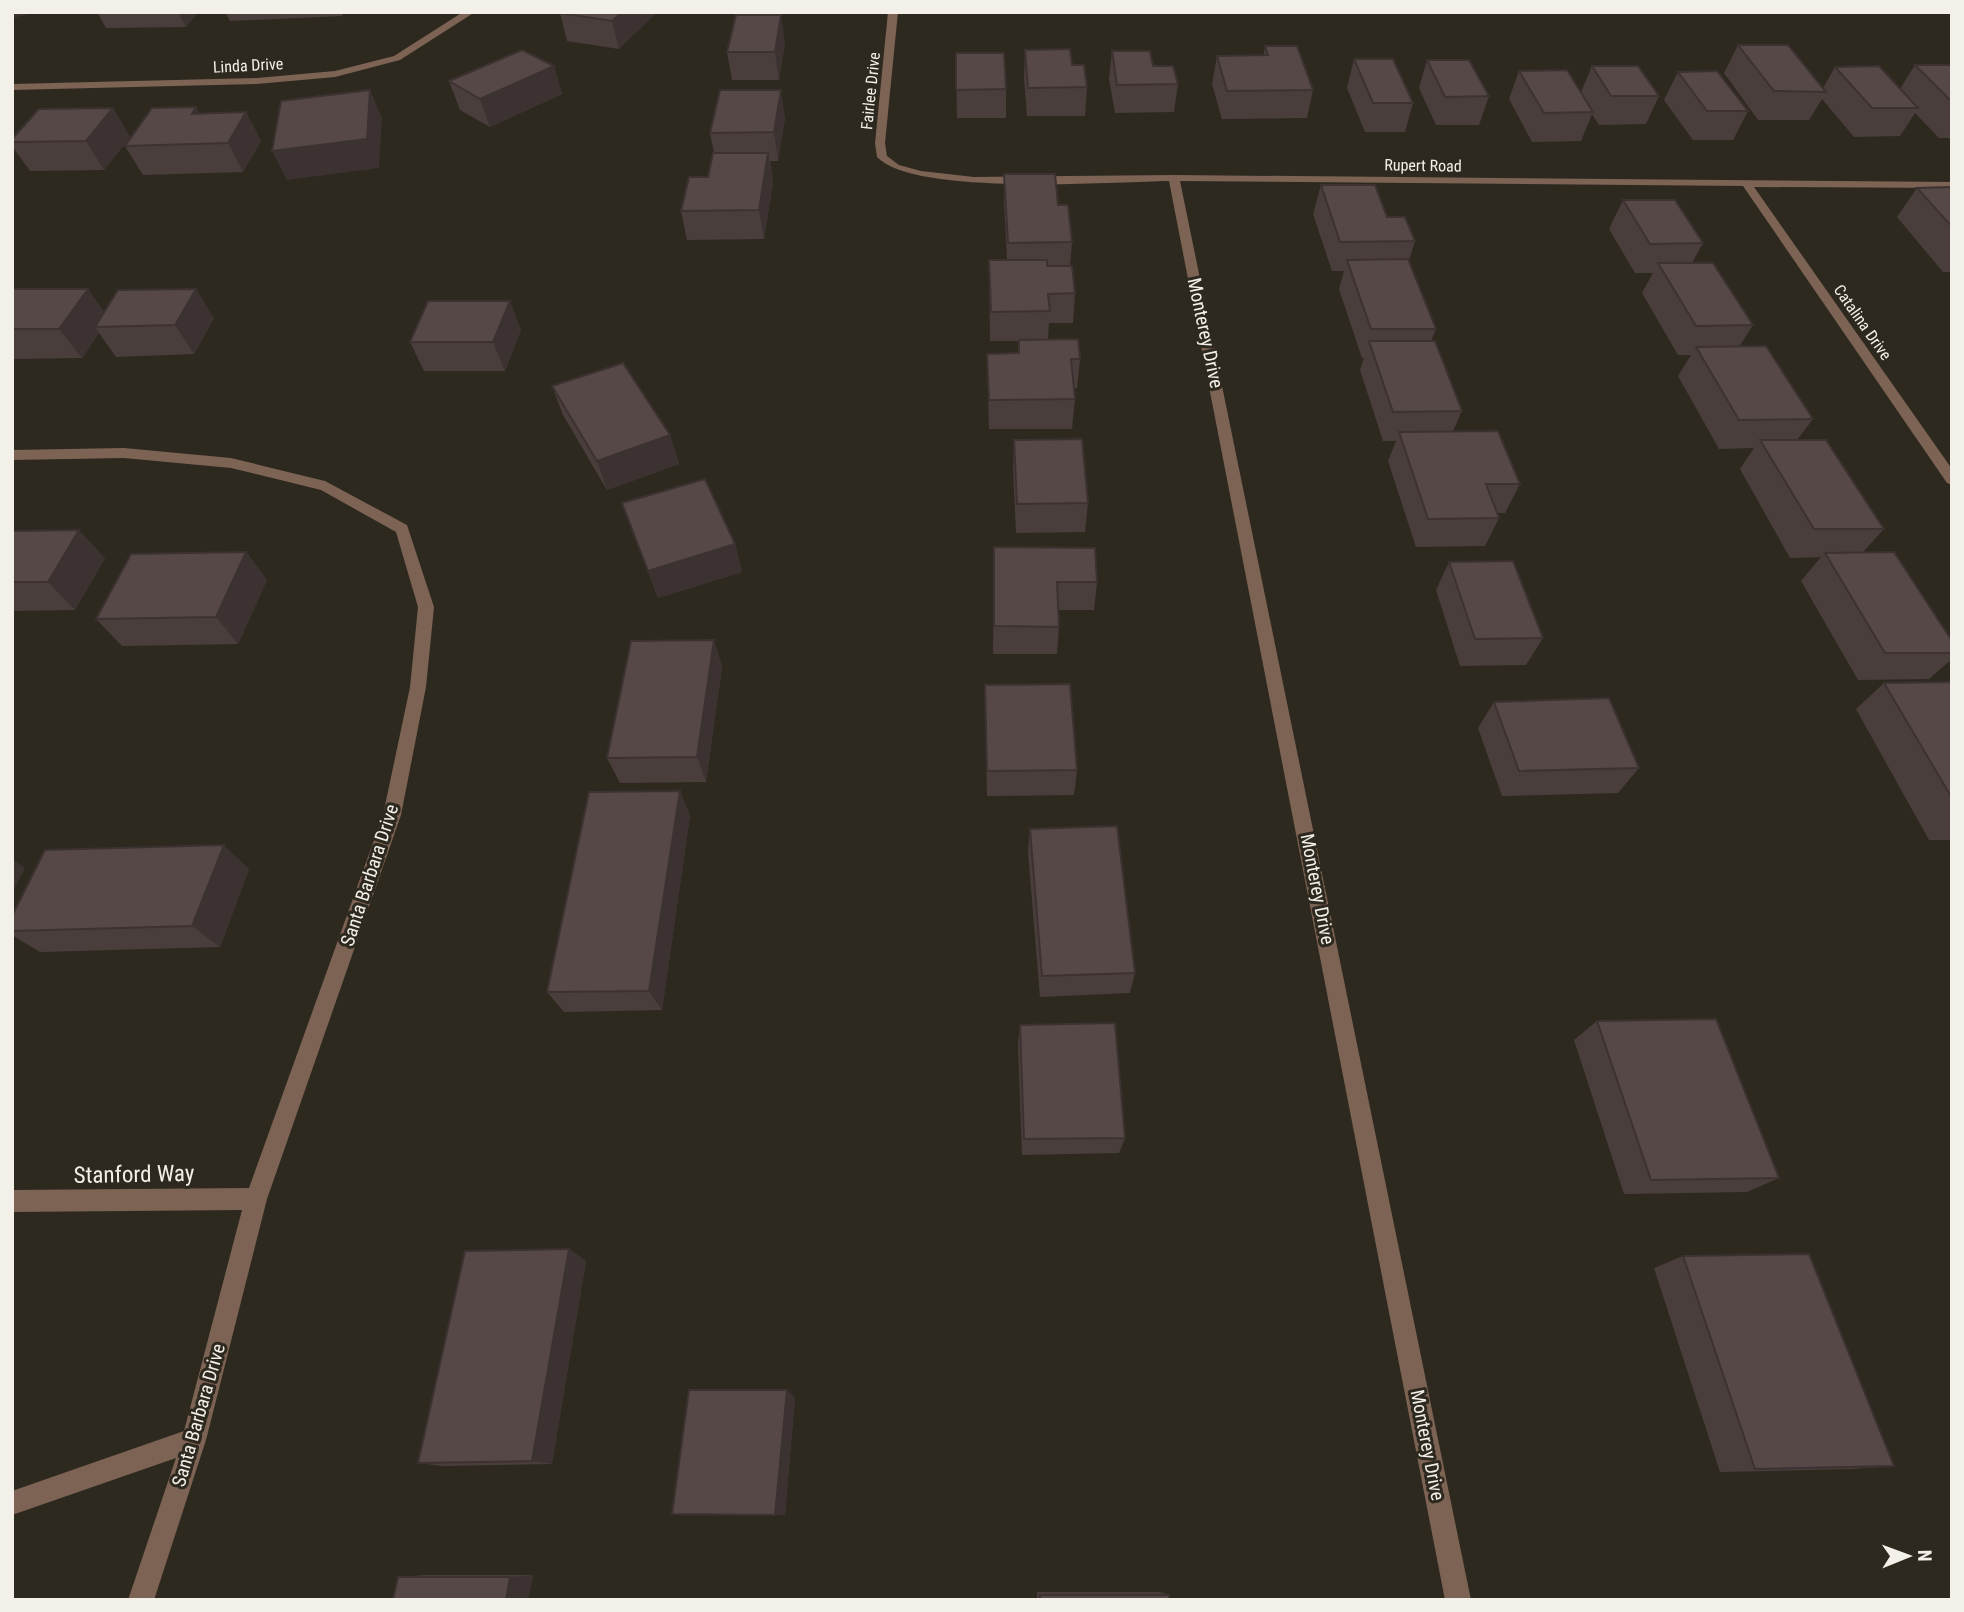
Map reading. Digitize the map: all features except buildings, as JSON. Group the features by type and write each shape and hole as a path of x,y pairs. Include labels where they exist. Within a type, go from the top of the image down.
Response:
{"street":[{"name":"Linda Drive","path":"12,87 257,82 335,74 397,58 470,12"},
{"name":"Fairlee Drive","path":"893,12 880,143 882,158 895,167"},
{"name":"Rupert Road","path":"895,167 921,174 974,180 1174,178 1952,185"},
{"name":"Monterey Drive","path":"1174,178 1458,1600"},
{"name":"Catalina Drive","path":"1746,183 1952,480"},
{"name":"Santa Barbara Drive","path":"12,455 124,453 231,463 326,486 402,529 426,607 418,687 392,815 256,1199 194,1440 141,1600"},
{"name":"Stanford Way","path":"12,1201 256,1199"},
{"path":"12,1503 194,1440"}]}
